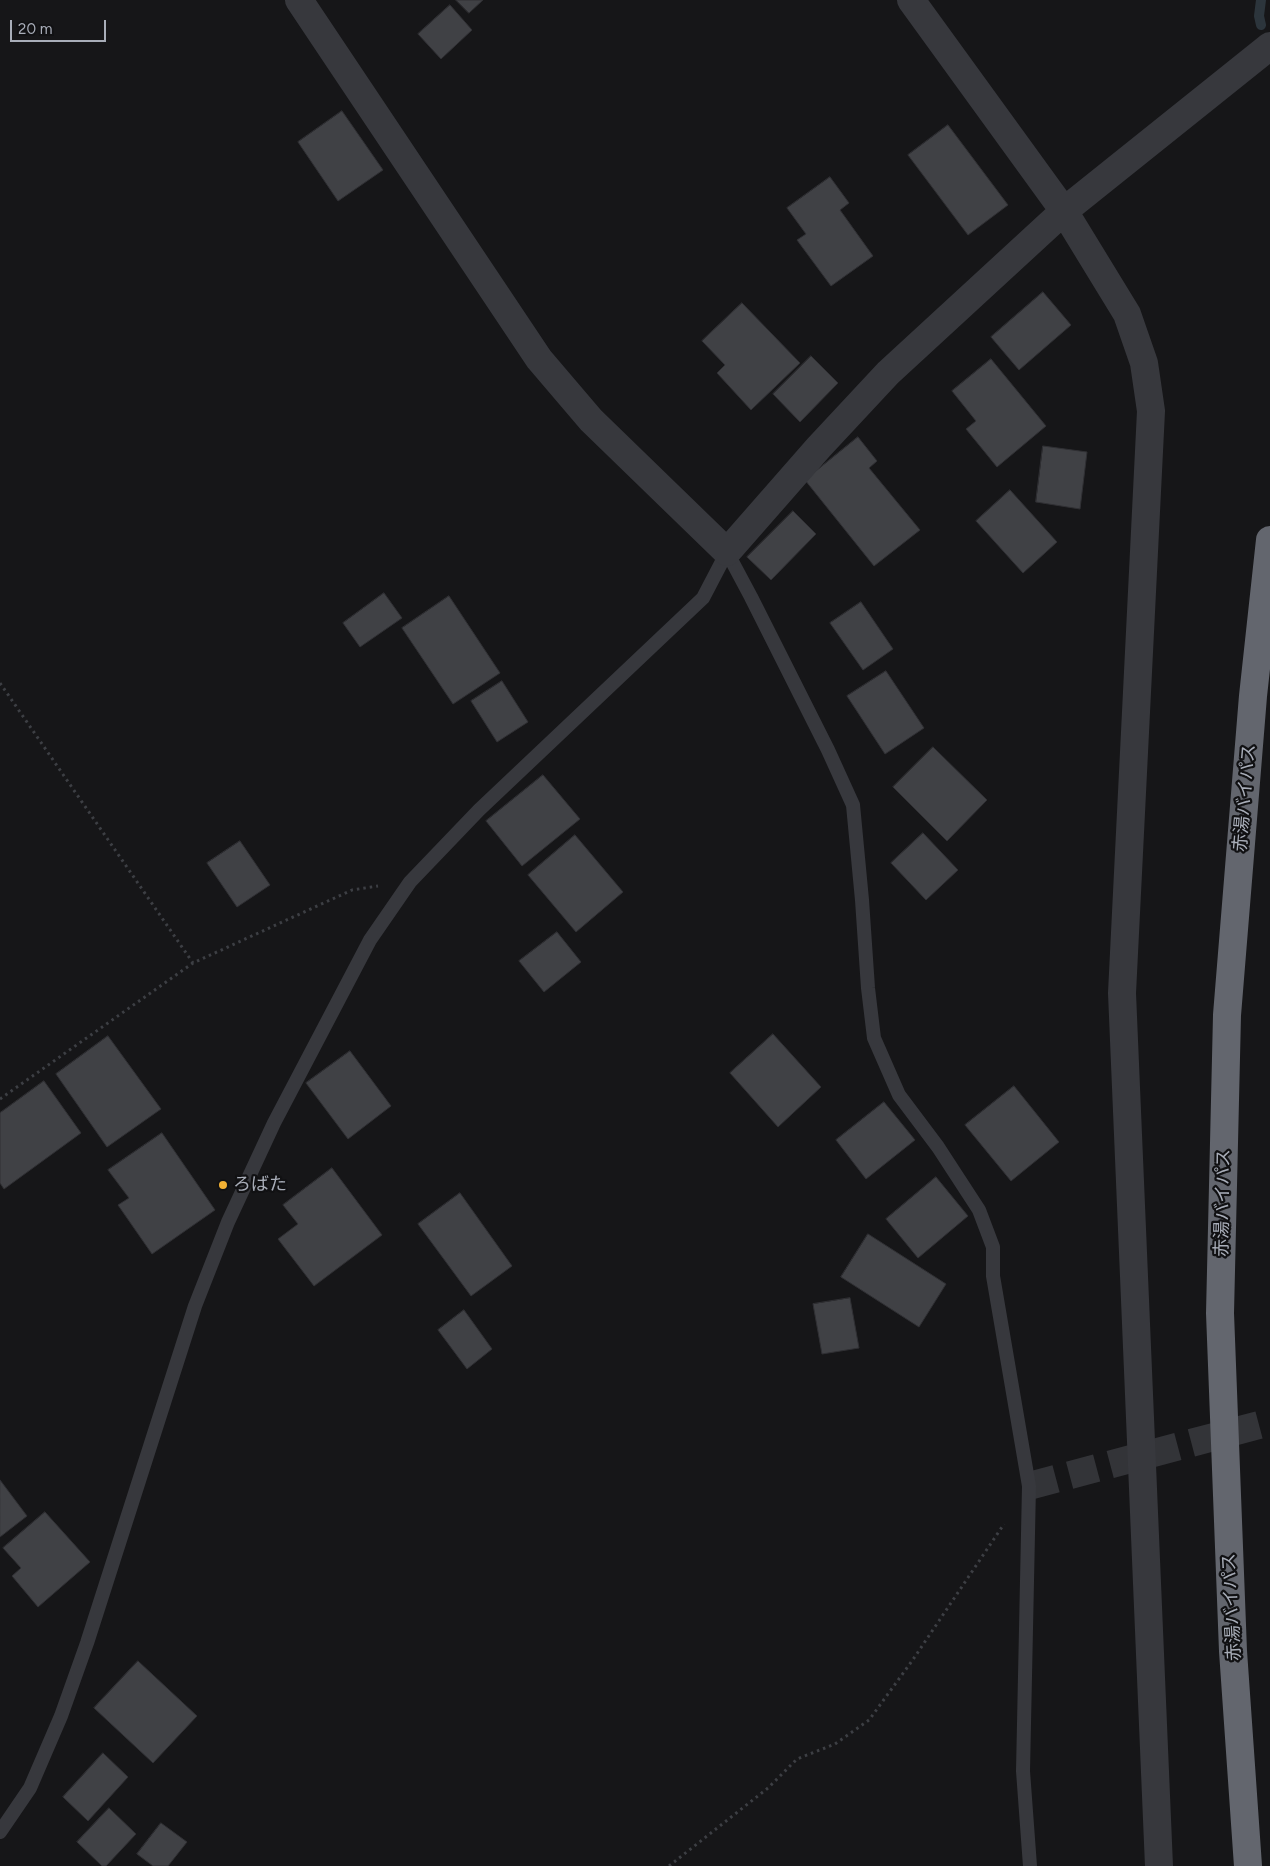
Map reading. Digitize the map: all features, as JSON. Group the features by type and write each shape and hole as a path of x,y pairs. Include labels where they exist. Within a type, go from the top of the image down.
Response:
{"highway":[{"name":"赤湯バイパス","path":"1248,1866 1233,1651 1220,1313 1227,1015 1253,696 1270,540"}],"street":[{"path":"299,0 539,359 591,420 727,552 819,447 888,373 1064,211 1270,46"},
{"path":"911,0 1064,211 1127,314 1144,363 1151,411 1122,993 1159,1866"}],"lane":[{"path":"0,1832 30,1788 61,1716 88,1643 195,1306 228,1222 274,1124 370,940 410,882 479,810 703,598 727,552"},
{"path":"727,552 828,750 852,805 874,1038 899,1095 938,1147 978,1210 993,1247 993,1276 1030,1486 1023,1771 1030,1866"}],"path":[{"path":"0,683 193,963"},
{"path":"0,1099 193,963 352,890 410,882"},
{"path":"670,1866 768,1788 797,1759 835,1744 869,1720 912,1661 1030,1486"}],"building":[{"path":"456,0 483,0 469,13"},
{"path":"450,5 472,30 441,59 418,34"},
{"path":"342,111 383,170 338,201 298,142"},
{"path":"948,125 1008,205 968,235 908,155"},
{"path":"830,177 849,203 840,210 873,256 831,286 797,240 806,234 787,208"},
{"path":"1043,292 1071,325 1019,370 991,337"},
{"path":"742,303 800,363 751,410 717,373 725,365 702,341"},
{"path":"811,356 838,383 800,422 773,394"},
{"path":"991,359 1046,426 997,467 966,429 976,421 952,391"},
{"path":"858,437 877,461 869,468 920,530 874,566 805,480"},
{"path":"1043,446 1087,452 1080,509 1036,502"},
{"path":"1010,490 1057,542 1023,573 976,521"},
{"path":"793,511 816,534 771,580 747,557"},
{"path":"384,593 402,618 360,647 343,623"},
{"path":"449,596 500,673 453,704 402,628"},
{"path":"861,602 893,649 863,670 830,623"},
{"path":"886,671 924,728 885,754 847,696"},
{"path":"502,681 528,722 497,742 471,701"},
{"path":"933,747 987,800 947,841 893,787"},
{"path":"543,775 580,819 522,866 486,821"},
{"path":"923,833 958,870 926,900 891,863"},
{"path":"575,835 623,892 576,932 528,875"},
{"path":"240,841 270,885 237,907 207,863"},
{"path":"557,932 581,962 544,992 519,961"},
{"path":"773,1034 821,1087 778,1127 730,1073"},
{"path":"108,1036 161,1109 107,1147 56,1074"},
{"path":"350,1051 391,1106 348,1139 306,1083"},
{"path":"44,1081 81,1133 4,1189 0,1183 0,1113"},
{"path":"1014,1086 1059,1142 1011,1181 965,1125"},
{"path":"884,1102 915,1140 866,1179 836,1140"},
{"path":"162,1133 215,1210 152,1254 118,1205 129,1198 108,1170"},
{"path":"332,1168 382,1235 314,1286 278,1239 298,1224 283,1205"},
{"path":"936,1177 968,1216 918,1258 886,1219"},
{"path":"460,1193 512,1266 471,1296 418,1224"},
{"path":"868,1234 946,1284 919,1327 841,1277"},
{"path":"850,1298 859,1348 822,1354 813,1304"},
{"path":"464,1310 492,1349 467,1369 438,1330"},
{"path":"0,1480 27,1516 0,1537"},
{"path":"45,1512 90,1562 38,1607 12,1576 21,1568 3,1548"},
{"path":"138,1661 197,1716 153,1763 94,1708"},
{"path":"103,1753 128,1777 88,1821 63,1797"},
{"path":"109,1808 136,1834 106,1866 102,1866 77,1842"},
{"path":"161,1823 187,1842 168,1866 153,1866 137,1854"}],"waterway":[{"path":"1261,0 1259,16 1261,25"}],"tunnel":[{"path":"1029,1486 1270,1422"}],"place":[{"name":"ろばた","path":"223,1185"}]}
